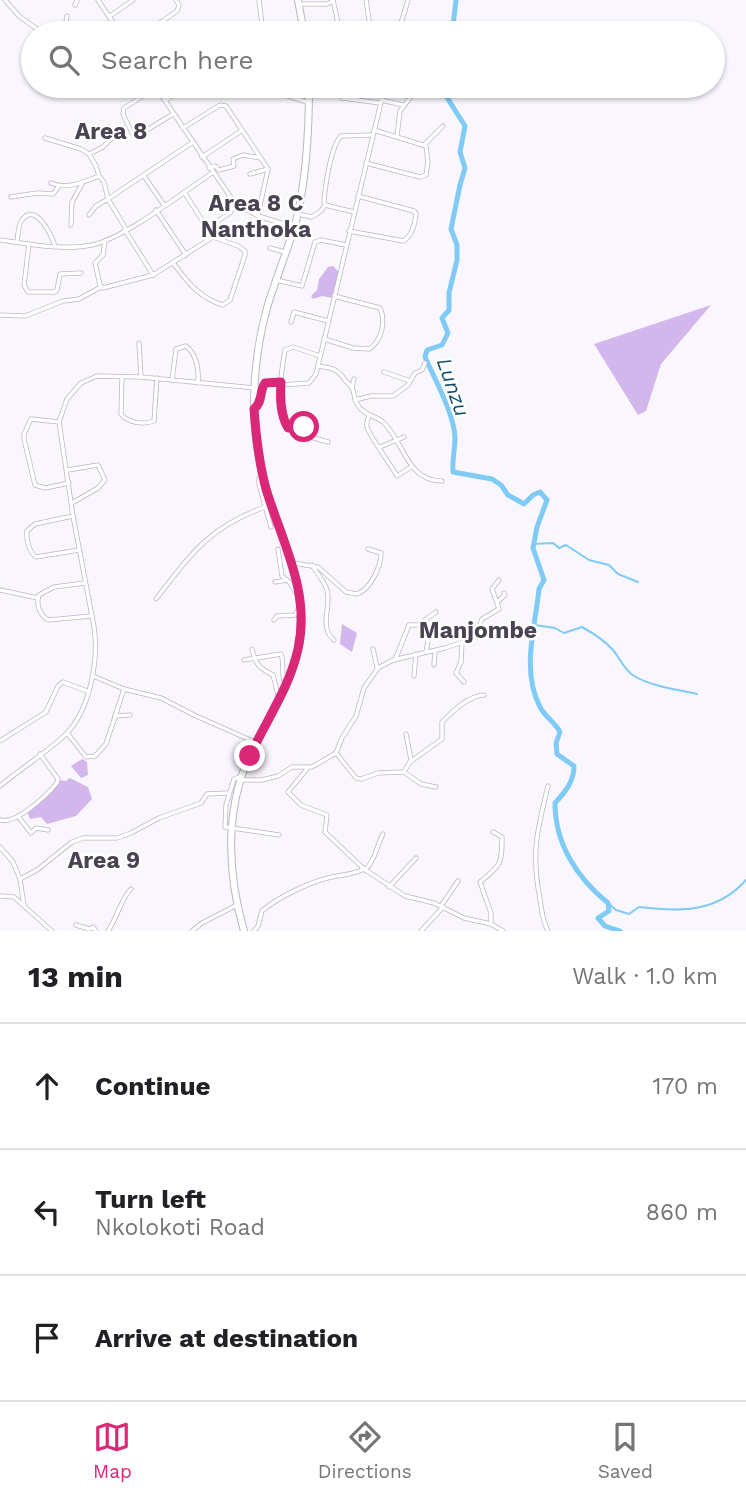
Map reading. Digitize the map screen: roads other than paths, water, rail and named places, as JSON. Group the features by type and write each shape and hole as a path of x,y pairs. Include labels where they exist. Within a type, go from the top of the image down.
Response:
{"main road":[{"path":"299,2 302,21"},
{"path":"244,931 237,905 231,860 231,829 241,778 256,742 280,701 299,646 300,603 293,563 263,474 254,409 260,339 266,311 298,214 307,151 309,98"}],"street":[{"path":"5,0 26,21"},
{"path":"99,0 112,21"},
{"path":"110,16 133,0"},
{"path":"162,21 177,11 179,5 176,0"},
{"path":"260,0 262,21"},
{"path":"299,2 327,4 333,0 338,21"},
{"path":"366,0 369,21"},
{"path":"402,21 408,0"},
{"path":"66,16 66,21"},
{"path":"139,98 124,108 123,114 132,134 142,133 174,113"},
{"path":"163,98 212,173 236,204 258,216 294,227"},
{"path":"165,101 169,98"},
{"path":"294,98 309,102"},
{"path":"342,98 404,105"},
{"path":"254,409 261,402 265,383 309,383 314,379 382,98"},
{"path":"397,136 399,115 410,98"},
{"path":"183,128 223,104 268,169 258,216"},
{"path":"424,145 443,126"},
{"path":"89,154 103,147 111,138 110,127"},
{"path":"366,163 424,177 428,162 428,150 424,145 374,130"},
{"path":"202,156 242,131"},
{"path":"298,214 312,217 325,205 324,198 338,138 347,134 372,135"},
{"path":"45,138 89,154 104,182 108,199 153,275"},
{"path":"89,215 96,206 193,142"},
{"path":"209,168 230,168 234,166 233,159 243,155 261,158"},
{"path":"250,174 268,169"},
{"path":"0,240 55,246 90,245 105,241 212,173"},
{"path":"51,183 59,186 99,176"},
{"path":"144,176 164,205"},
{"path":"71,225 72,202 83,182"},
{"path":"11,197 37,193 53,194 59,186"},
{"path":"174,264 207,300 226,304 230,300 245,253 238,246 213,237 184,192"},
{"path":"349,231 404,241 411,233 416,219 415,212 411,209 358,196"},
{"path":"207,228 230,213 236,204"},
{"path":"325,205 354,212"},
{"path":"156,210 186,255"},
{"path":"18,242 20,222 30,216 45,224 55,246"},
{"path":"0,315 25,316 63,301 79,299 101,287 116,286 153,275 213,237"},
{"path":"276,280 302,286 315,242 321,240 346,245"},
{"path":"101,287 95,263 103,255 105,241"},
{"path":"29,244 24,285 28,292 55,292 58,290 60,274 81,273"},
{"path":"270,248 286,253"},
{"path":"324,339 353,348 369,349 377,343 381,332 383,313 380,308 334,296"},
{"path":"292,323 294,312 328,321"},
{"path":"139,343 141,377"},
{"path":"172,380 176,349 186,346 198,365 198,383"},
{"path":"320,356 293,347 287,348 281,384 283,417 288,428 304,427 314,438 328,442"},
{"path":"355,400 371,396 393,396 415,373 422,370 425,363"},
{"path":"318,366 337,370 352,388 355,400 369,416 382,421 411,467 435,481 442,481"},
{"path":"384,372 410,381"},
{"path":"0,786 67,733 77,721 93,676 97,654 59,422 68,399 81,383 97,376 157,378 255,388"},
{"path":"122,377 121,414 126,420 146,423 154,421 157,378"},
{"path":"352,388 354,379"},
{"path":"369,416 366,426 397,476 411,467"},
{"path":"59,422 32,419 24,439 35,485 45,488 69,483"},
{"path":"380,447 404,437"},
{"path":"68,470 97,465 105,478 98,488 72,503"},
{"path":"263,474 259,478 271,527"},
{"path":"156,599 189,555 211,534 242,515 265,507"},
{"path":"73,516 35,524 27,531 27,538 32,554 36,557 79,550"},
{"path":"274,620 277,616 295,615 300,603 282,576 278,549"},
{"path":"293,563 313,565 324,570 346,592 362,593 378,568 382,555 368,549"},
{"path":"313,565 326,587 327,629 334,640"},
{"path":"275,582 287,580"},
{"path":"499,580 492,589 499,609 482,620 477,632 462,643 395,660 377,668 364,688 356,716 337,753 308,768 288,792 302,805 327,815 325,832 364,869 389,887 405,896 442,906 464,918 491,924 503,931"},
{"path":"85,583 49,588 41,593 38,598 41,614 48,620 92,616"},
{"path":"0,590 38,598"},
{"path":"497,601 504,593"},
{"path":"395,660 409,625 418,625 436,612"},
{"path":"426,652 429,635 437,634"},
{"path":"462,643 461,662 456,673 464,682"},
{"path":"252,649 259,668 273,676 280,701"},
{"path":"373,649 377,668"},
{"path":"434,665 435,650"},
{"path":"244,660 281,653 284,661 283,684 286,687"},
{"path":"414,676 416,654"},
{"path":"93,676 124,689 161,698 256,742"},
{"path":"0,741 46,712 58,686 63,682 88,691"},
{"path":"67,733 86,757 90,758 100,751 106,744 124,689"},
{"path":"404,772 410,762 442,739 442,722 449,715 472,698 484,695"},
{"path":"115,716 130,715"},
{"path":"407,734 410,762"},
{"path":"337,753 356,778 378,773 404,772 421,784 436,787"},
{"path":"0,820 9,821 18,817 57,783 58,779 40,754"},
{"path":"279,835 225,826 229,793 234,779 262,780 278,776 292,767 308,768"},
{"path":"548,786 537,832 535,875 542,917 548,931"},
{"path":"20,878 37,870 72,842 83,838 117,838 159,818 201,803 207,794 229,793"},
{"path":"18,817 31,833 36,828 48,830"},
{"path":"491,924 491,913 480,882 501,862 502,837 494,832"},
{"path":"254,931 264,908 309,885 336,876 353,875 364,869 375,857 383,834"},
{"path":"0,847 13,862 20,878 24,906"},
{"path":"389,887 416,858"},
{"path":"423,931 458,881"},
{"path":"108,931 131,889"},
{"path":"1,896 14,897 52,931"},
{"path":"192,931 237,905"},
{"path":"76,925 89,929 93,927 96,931"}],"waterway":[{"name":"Lunzu","path":"454,21 456,0"},
{"name":"Lunzu","path":"447,98 465,126 460,152 465,168 460,185"},
{"name":"Lunzu","path":"460,185 451,229 457,245 457,260 449,293 449,310 442,318 448,333 442,345 427,350 425,357 448,407 454,428 453,472 492,479 501,485 508,495 524,504 540,492 547,500 533,548 544,580 539,589 531,649 531,679 540,707 560,732 556,743 557,754 574,766 571,782 555,803 559,832 578,871 608,903 609,911 598,918 605,926 620,931"},
{"path":"533,544 553,543 559,548 566,545 589,560 609,565 618,574 638,582"},
{"path":"535,625 555,628 564,633 582,627 610,646 627,671 634,676 656,685 697,694"},
{"path":"608,903 616,910 629,914 639,907 669,910 697,908 723,899 746,880"}],"district":[{"name":"Area 8","path":"111,131"},
{"name":"Area 8 C Nanthoka","path":"256,216"},
{"name":"Manjombe","path":"478,630"},
{"name":"Area 9","path":"104,860"}]}
